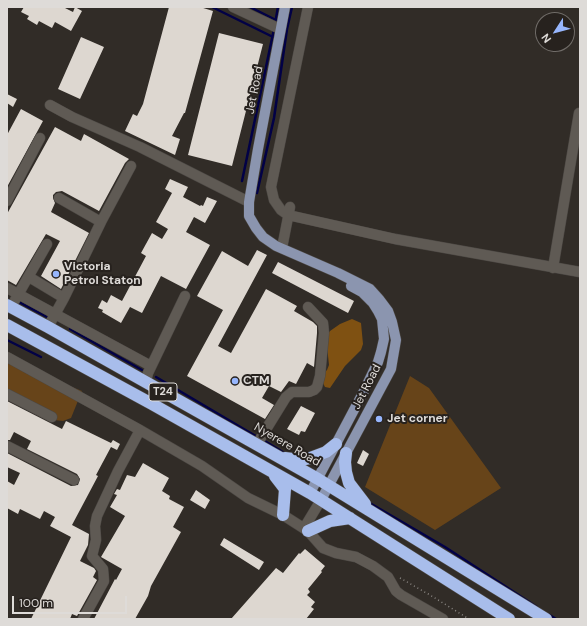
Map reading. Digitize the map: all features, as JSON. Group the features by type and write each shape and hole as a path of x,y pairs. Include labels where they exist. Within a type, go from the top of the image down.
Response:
{"highway":[{"name":"Nyerere Road","path":"9,306 318,479 546,619"},
{"name":"T24","path":"7,325 273,472 307,497 321,500 509,619"},
{"path":"276,455 291,460 300,460 319,456 331,449 336,444"},
{"path":"346,453 345,462 349,483 362,502 374,514"},
{"path":"273,472 285,489 283,515"},
{"path":"306,529 330,521 350,518"}],"main road":[{"name":"Jet Road","path":"285,7 249,202 249,216 263,237 282,248 370,289 388,311 396,340 391,369 321,500"},
{"name":"Jet Road","path":"307,497 318,479 378,362 384,339 382,319 373,303 362,292 330,274 313,262"}],"street":[{"path":"234,7 280,29"},
{"path":"308,7 271,187 271,193 276,205 281,210 395,239 580,272"},
{"path":"50,105 72,117 140,147 249,202"},
{"path":"553,268 579,114"},
{"path":"7,201 40,138"},
{"path":"48,327 131,166"},
{"path":"59,198 101,222"},
{"path":"282,248 289,211"},
{"path":"9,306 29,277 47,244"},
{"path":"29,277 64,298"},
{"path":"7,288 151,366"},
{"path":"146,382 151,366 186,296"},
{"path":"257,444 286,397 292,392 309,392 317,387 320,376 323,322 308,307"},
{"path":"7,358 140,430 202,466 248,498 283,515 306,529 323,548 336,554 356,557 373,566 388,577 396,591 401,595 444,619"},
{"path":"7,394 52,417"},
{"path":"83,619 104,581 103,569 92,556 96,540 95,526 97,516 118,471 140,430"},
{"path":"7,446 74,480"},
{"name":"Jet Road","path":"306,529 321,500"}],"path":[{"path":"398,578 430,595 468,619"}],"shaded area":[{"path":"352,319 361,323 363,344 361,350 345,366 330,388 325,387 322,381 324,373 329,365 326,337 330,331 340,324"},
{"path":"7,361 82,391 71,418 63,421 54,420 7,389"},
{"path":"410,376 429,388 501,488 435,530 365,487"}],"building":[{"path":"24,7 63,7 73,12 75,7 82,11 71,31 55,22 52,28 39,21 37,25 27,19 29,16 21,12"},
{"path":"169,7 200,7 213,11 185,113 172,136 180,139 175,155 125,131 133,114 137,116 143,104"},
{"path":"219,33 263,44 232,166 188,155"},
{"path":"81,37 104,47 80,99 58,89"},
{"path":"7,94 17,99 13,107 7,103"},
{"path":"21,109 43,121 7,187 7,135"},
{"path":"55,127 81,141 84,134 129,159 125,163 99,211 62,191 56,192 53,195 55,203 51,212 89,233 61,289 41,276 60,241 46,234 16,285 7,280 7,214"},
{"path":"170,179 188,187 183,197 200,206 203,206 207,197 217,201 205,223 194,217 186,232 210,245 186,289 161,276 142,313 130,307 121,323 98,308 102,300 107,303 111,295 122,301 146,256 141,253 152,233 162,239 168,229 156,222 172,193 165,189"},
{"path":"257,250 267,255 218,346 231,353 266,289 297,306 294,311 317,326 314,367 307,363 296,384 289,381 281,392 269,386 262,398 274,405 265,419 187,376 223,310 197,296 222,251 248,266"},
{"path":"278,262 354,301 348,313 272,273"},
{"path":"7,401 62,429 66,421 111,443 113,440 120,444 117,450 111,447 96,475 98,476 72,525 89,534 88,545 80,561 94,568 96,571 93,577 97,580 77,616 72,614 70,619 31,619 71,537 50,526 55,517 44,511 40,519 20,509 18,514 7,508 7,481 14,485 20,473 7,467 7,453 71,486 78,485 80,479 77,474 27,449 31,441 14,432 10,440 7,440"},
{"path":"301,406 315,413 305,432 301,431 299,435 287,429"},
{"path":"363,450 369,454 363,466 357,463"},
{"path":"143,463 169,478 162,491 170,496 169,499 184,507 173,527 181,532 151,586 148,596 135,619 94,619 115,579 116,580 122,569 101,557 125,516 110,507 117,495 114,494 117,489 120,490 127,475 135,477"},
{"path":"196,490 210,500 205,509 190,500"},
{"path":"224,538 264,562 259,570 220,545"},
{"path":"305,549 325,566 308,589 310,592 307,595 315,602 311,607 314,609 306,619 231,619 276,568 283,573 299,553 300,554"}],"waterway":[{"path":"212,7 273,37"},
{"path":"250,7 276,20"},
{"path":"275,24 278,7"},
{"path":"257,193 274,118 287,29 292,7"},
{"path":"242,181 274,29"},
{"path":"19,302 47,317"},
{"path":"70,329 142,370"},
{"path":"7,340 41,357"},
{"path":"156,377 259,438"},
{"path":"263,440 286,454"},
{"path":"368,502 445,547 537,607"},
{"path":"548,614 556,619"}],"place":[{"name":"Victoria Petrol Staton","path":"56,274"},
{"name":"CTM","path":"235,381"},
{"name":"Jet corner","path":"379,419"}]}
